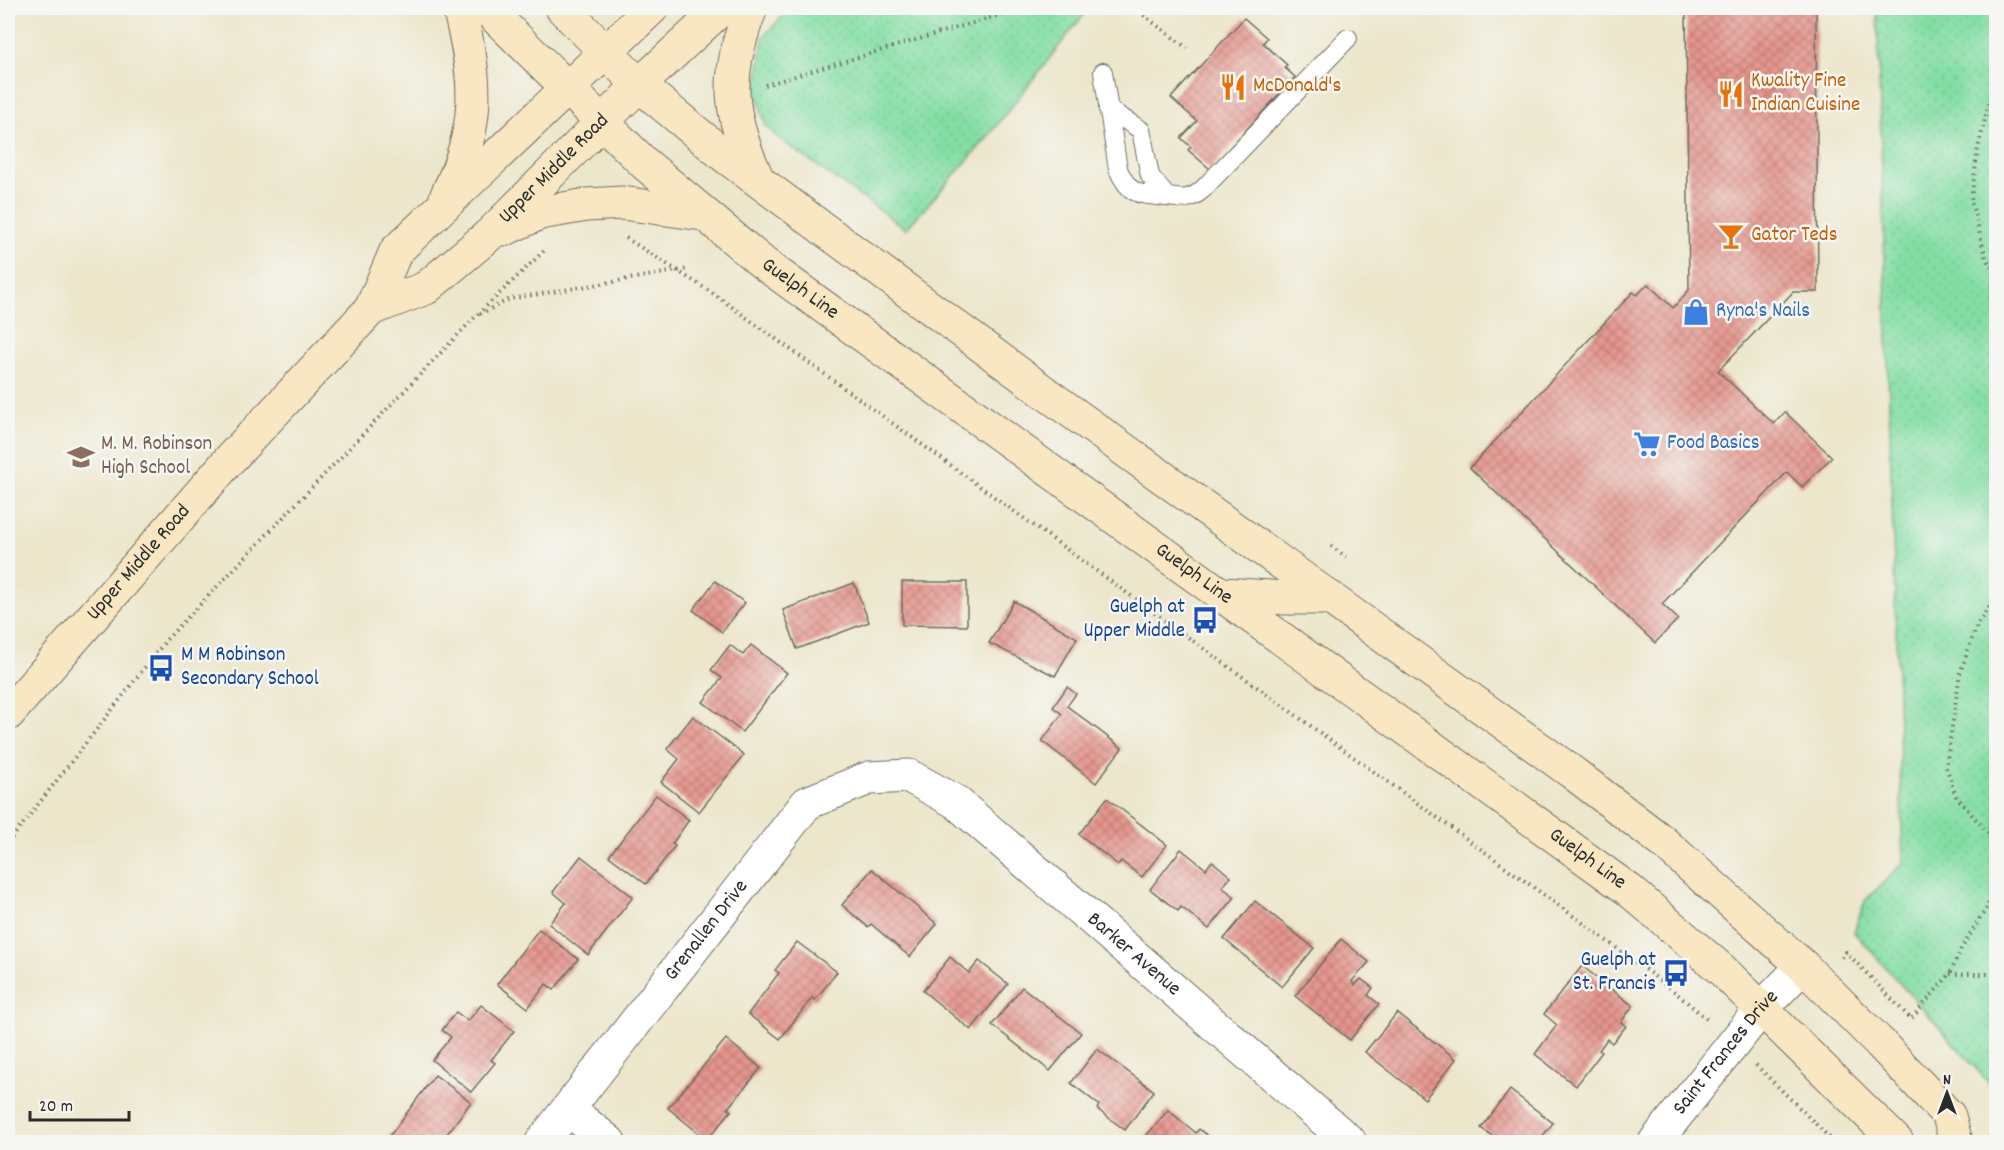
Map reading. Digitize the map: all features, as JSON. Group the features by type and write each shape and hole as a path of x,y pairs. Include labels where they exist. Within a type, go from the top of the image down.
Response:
{"main road":[{"path":"441,207 455,179 471,127 474,95 474,75 459,8"},
{"name":"Guelph Line","path":"486,8 603,123 702,214 782,276 1629,890 1719,967 1897,1143"},
{"path":"562,8 639,85 758,180 985,349 1331,597 1664,842 1813,975 1949,1116 1956,1143"},
{"name":"Upper Middle Road","path":"8,714 231,458 371,309 396,251 652,8"},
{"name":"Upper Middle Road","path":"371,309 426,288 489,236 639,85 722,8"},
{"path":"751,8 736,47 732,85 746,153 758,180"},
{"path":"489,236 540,213 587,206 622,203 702,214"},
{"path":"1223,594 1285,598 1331,597"}],"street":[{"name":"Grenallen Drive","path":"542,1143 807,803 869,778 909,776"},
{"name":"Barker Avenue","path":"909,776 956,802 1350,1143"},
{"name":"Saint Frances Drive","path":"1654,1143 1761,1009 1813,975"},
{"path":"568,1109 609,1143"}],"lane":[{"path":"1103,72 1118,169 1124,182 1140,196 1185,200 1202,190 1348,38"},
{"path":"1108,109 1141,130 1150,176 1167,197"}],"path":[{"path":"761,86 1023,8"},
{"path":"1134,8 1187,48"},
{"path":"1996,74 1978,148 1971,201 1986,258 1996,277"},
{"path":"618,233 714,294 1587,926 1675,992 1735,1042 1834,1143"},
{"path":"8,843 167,639 475,317 530,262 552,244"},
{"path":"475,317 510,299 689,269"},
{"path":"1331,546 1346,556"},
{"path":"1813,975 1846,952 1911,1018 1950,974 1961,949 1988,906 1993,865 1990,836 1956,796 1946,767 1960,673 1977,625 1996,597"},
{"path":"1950,974 1996,974"},
{"path":"1761,1069 1786,1034"}],"green space":[{"path":"791,8 1089,8 982,144 906,229 778,138 766,126 756,92 763,37"},
{"path":"1877,8 1996,8 1996,1091 1854,932 1865,901 1903,863"}],"building":[{"path":"1686,8 1816,8 1818,292 1793,292 1718,371 1774,424 1785,412 1832,457 1802,487 1787,472 1662,604 1678,619 1655,643 1470,468 1633,292 1637,295 1648,284 1673,308 1689,290"},
{"name":"McDonald's","path":"1244,18 1267,38 1263,43 1287,65 1284,67 1295,77 1210,169 1188,150 1191,147 1181,138 1197,121 1171,98"},
{"path":"715,581 745,603 722,632 693,610"},
{"path":"902,582 967,582 967,626 902,625"},
{"path":"854,583 869,622 797,649 783,610"},
{"path":"1014,601 1077,638 1055,676 989,643"},
{"path":"730,645 743,655 751,645 787,673 742,732 703,702 722,678 711,670"},
{"path":"1067,687 1076,694 1067,706 1122,748 1096,783 1042,741 1062,714 1053,707"},
{"path":"693,716 744,755 699,812 661,782 679,759 667,749"},
{"path":"656,795 689,820 672,844 675,846 646,884 609,856"},
{"path":"1107,798 1167,845 1142,877 1121,861 1118,865 1079,834"},
{"path":"1181,849 1206,869 1212,861 1231,877 1222,887 1235,897 1209,929 1181,907 1178,911 1150,889"},
{"path":"581,856 633,897 588,955 549,924 566,903 553,892"},
{"path":"872,869 937,924 910,957 871,924 868,927 842,905"},
{"path":"1255,901 1314,948 1282,987 1224,939"},
{"path":"539,929 578,959 554,990 546,984 528,1008 497,984"},
{"path":"1341,939 1369,962 1352,981 1355,985 1361,979 1373,988 1368,995 1379,1004 1350,1040 1295,996"},
{"path":"797,942 837,972 815,1000 812,998 780,1039 748,1014 779,973 775,970"},
{"path":"950,957 969,973 979,961 1008,984 971,1030 923,991"},
{"path":"1582,966 1633,1006 1621,1022 1626,1026 1612,1043 1607,1039 1599,1050 1602,1052 1576,1086 1535,1054 1557,1025 1544,1014"},
{"path":"1022,987 1081,1033 1050,1071 992,1025"},
{"path":"481,1005 514,1031 491,1060 495,1063 471,1092 432,1060 451,1037 442,1030 456,1012 468,1021"},
{"path":"1397,1013 1456,1059 1425,1099 1365,1052"},
{"path":"726,1039 761,1068 728,1108 731,1111 707,1140 668,1108"},
{"path":"1097,1049 1154,1091 1125,1130 1097,1109 1099,1105 1071,1083"},
{"path":"435,1075 471,1102 441,1142 436,1138 432,1142 394,1142 388,1138"},
{"path":"1510,1090 1553,1123 1538,1142 1501,1142 1481,1128"},
{"path":"1168,1110 1196,1133 1199,1129 1216,1142 1141,1142"}],"place":[{"name":"McDonald's","path":"1233,87"},
{"name":"Kwality Fine Indian Cuisine","path":"1731,94"},
{"name":"Gator Teds","path":"1731,236"},
{"name":"Ryna's Nails","path":"1696,312"},
{"name":"Food Basics","path":"1647,444"},
{"name":"M. M. Robinson High School","path":"81,457"},
{"name":"Guelph at Upper Middle","path":"1205,620"},
{"name":"M M Robinson Secondary School","path":"161,668"},
{"name":"Guelph at St. Francis","path":"1676,973"}]}
